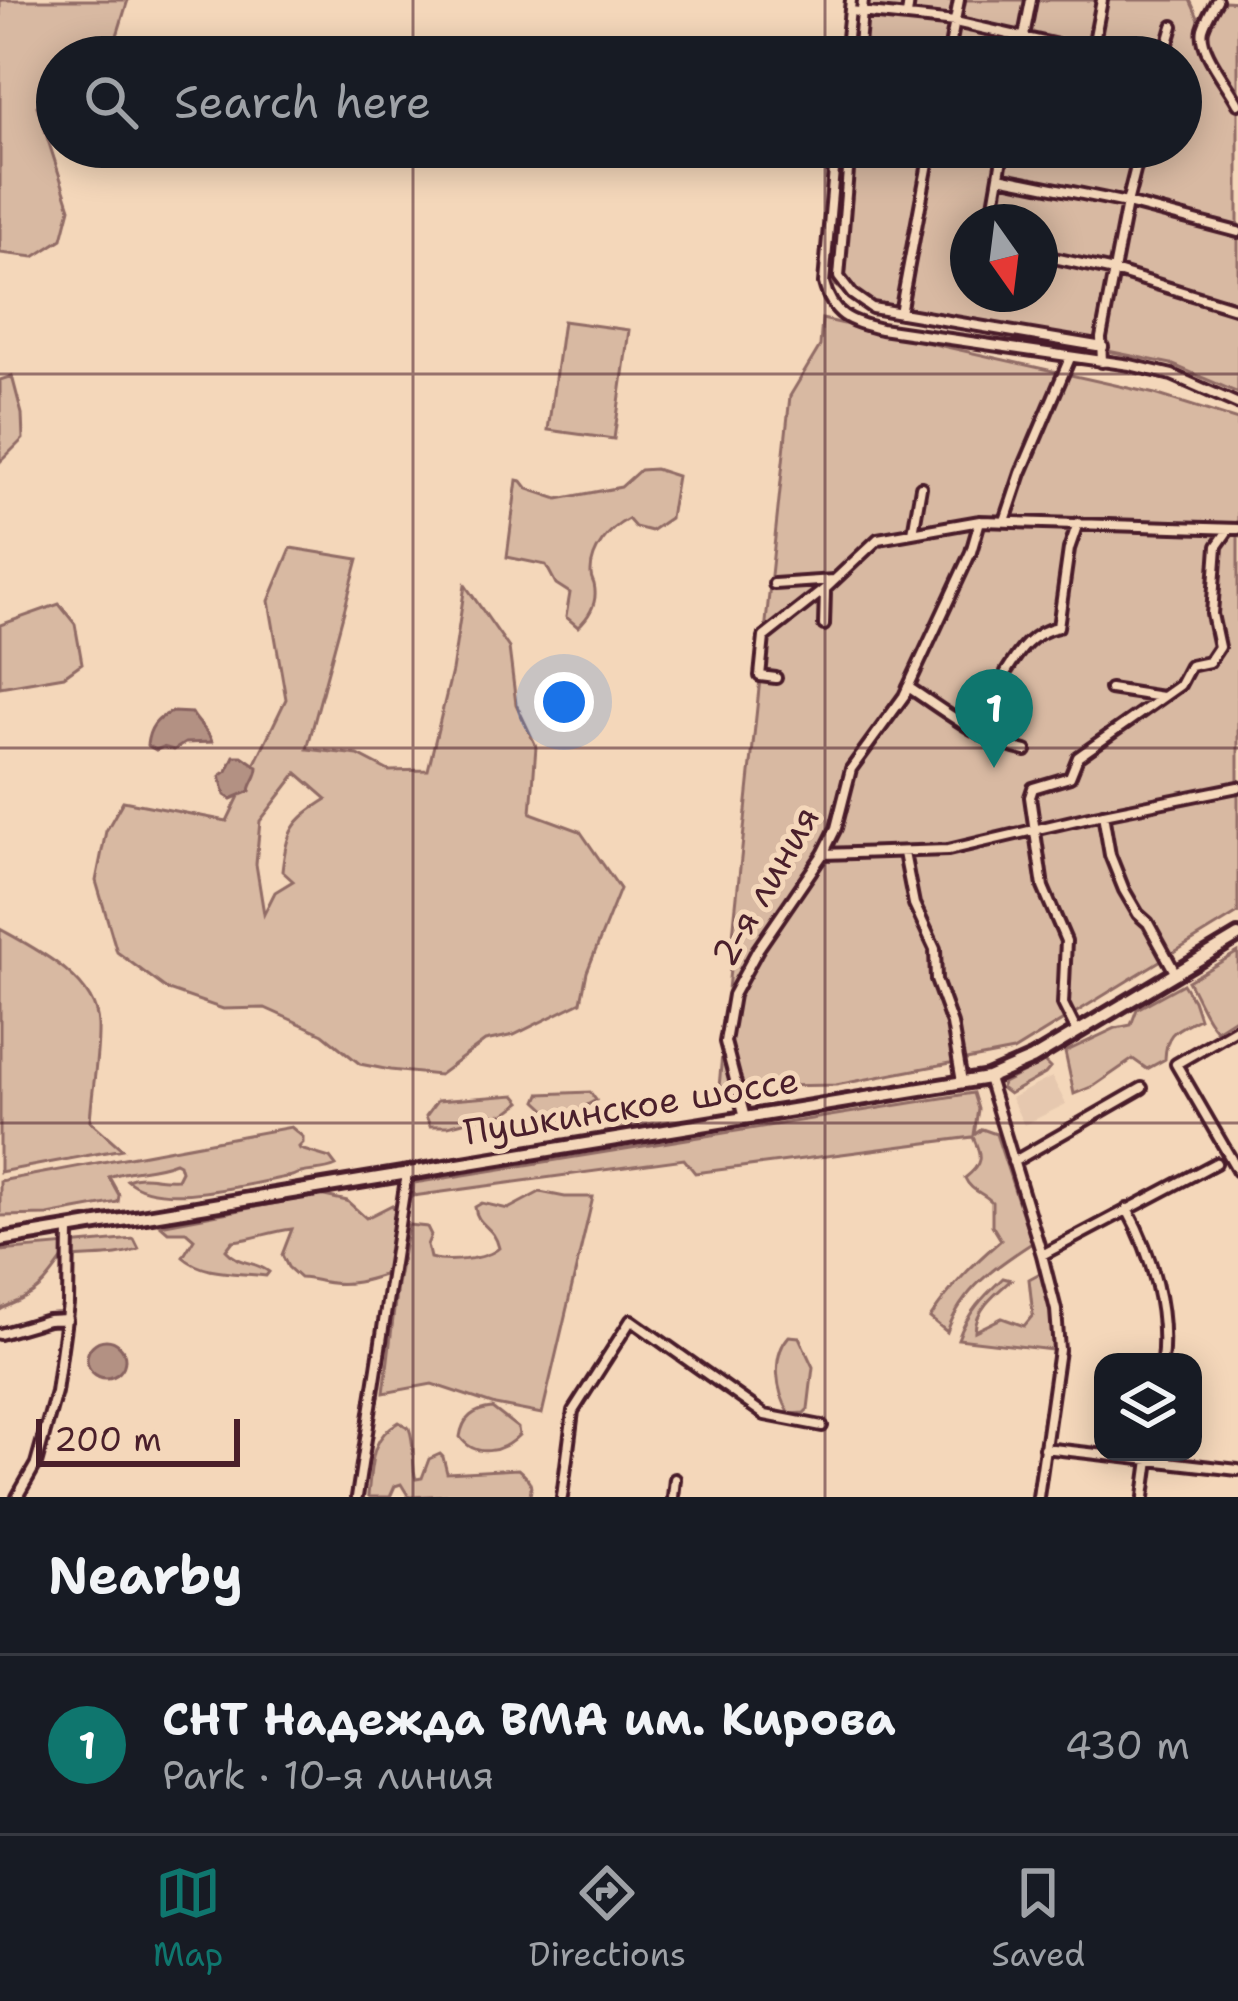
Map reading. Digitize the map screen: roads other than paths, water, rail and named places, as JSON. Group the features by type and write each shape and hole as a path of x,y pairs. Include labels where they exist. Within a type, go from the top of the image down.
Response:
{"main road":[{"name":"Пушкинское шоссе","path":"0,1240 988,1078 1032,1059 1238,936"}],"street":[{"path":"907,16 909,0"},
{"path":"953,36 959,0"},
{"path":"1024,36 1030,0"},
{"path":"1095,36 1102,0"},
{"path":"1216,0 1202,41 1238,104"},
{"path":"847,36 850,5 1019,36"},
{"path":"860,36 862,6"},
{"path":"1170,36 1173,26"},
{"path":"834,168 824,283 828,300 842,318 881,329 1172,375 1238,404"},
{"path":"848,168 838,277 852,294 872,308 1103,347"},
{"path":"900,313 927,168"},
{"path":"994,204 1000,168"},
{"path":"1102,362 1101,338 1135,168"},
{"path":"999,177 1126,202 1238,232"},
{"path":"1058,259 1238,309"},
{"path":"1005,521 1070,358"},
{"path":"914,533 921,487"},
{"path":"776,678 760,676 764,637 878,539 980,521 1234,529"},
{"name":"2-я линия","path":"745,1118 725,1042 733,995 758,949 823,854 836,828 856,759 908,687 971,552 980,521"},
{"path":"1006,673 1037,633 1058,627 1078,523"},
{"path":"1077,1032 1062,998 1066,941 1043,887 1030,797 1033,788 1070,777 1078,757 1180,685 1190,666 1209,662 1219,647 1212,614 1217,546 1234,529"},
{"path":"773,584 835,580"},
{"path":"824,625 825,589"},
{"path":"908,687 981,734 1026,751"},
{"path":"1110,689 1163,697"},
{"path":"823,854 948,850 1238,787"},
{"path":"1103,814 1110,855 1124,890 1176,974"},
{"path":"904,853 914,904 934,949 936,980 952,1024 963,1083"},
{"path":"1238,1028 1176,1064 1207,1120 1234,1155 1238,1171"},
{"path":"988,1078 1056,1310 1059,1341 1038,1497"},
{"path":"1012,1162 1142,1088"},
{"path":"1042,1255 1216,1163"},
{"path":"357,1497 407,1171"},
{"path":"1127,1209 1156,1285 1163,1353"},
{"path":"16,1497 36,1464 56,1392 67,1319 69,1229"},
{"path":"0,1334 67,1319"},
{"path":"562,1497 573,1411 631,1320 765,1415 822,1426"},
{"path":"1044,1448 1094,1451"},
{"path":"1144,1497 1148,1461"},
{"path":"1182,1461 1238,1471"},
{"path":"673,1497 675,1479"}],"place":[{"name":"СНТ Надежда ВМА им. Кирова","path":"994,768"}]}
